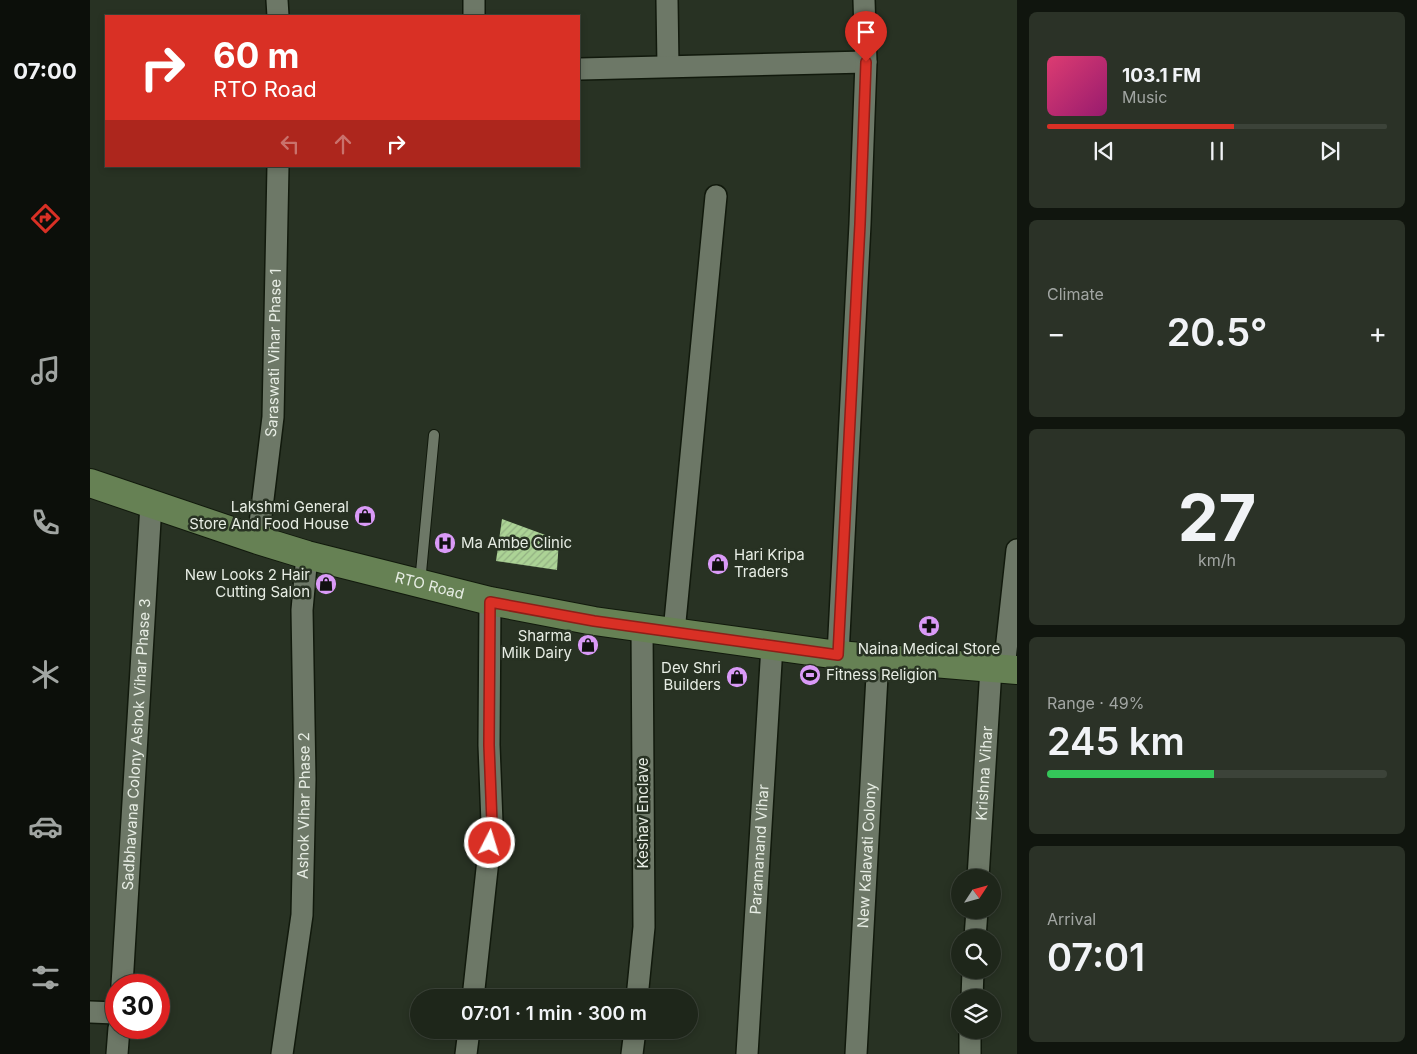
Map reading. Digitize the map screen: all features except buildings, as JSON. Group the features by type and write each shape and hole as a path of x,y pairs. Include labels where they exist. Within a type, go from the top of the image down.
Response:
{"street":[{"path":"277,0 278,15"},
{"path":"474,0 474,15"},
{"path":"667,0 668,66"},
{"path":"838,655 860,224 866,62 864,0"},
{"path":"580,69 866,62"},
{"name":"Saraswati Vihar Phase 1","path":"258,540 273,417 278,167"},
{"path":"674,632 716,196"},
{"name":"RTO Road","path":"90,483 307,555 490,602 594,621 838,655 1004,669"},
{"name":"Sadbhavana Colony Ashok Vihar Phase 3","path":"123,974 151,504"},
{"name":"Krishna Vihar","path":"979,869 1017,550"},
{"name":"Ashok Vihar Phase 2","path":"282,1054 302,915 305,779 302,610 307,555"},
{"path":"473,989 492,823 489,745 490,602"},
{"name":"Keshav Enclave","path":"639,989 644,927 642,628"},
{"name":"Paramanand Vihar","path":"747,1054 772,646"},
{"name":"New Kalavati Colony","path":"856,1054 878,658"},
{"path":"90,1012 105,1013"},
{"path":"117,1054 118,1039"},
{"path":"466,1054 468,1039"},
{"path":"632,1054 633,1039"},
{"path":"970,1039 970,1054"}],"lane":[{"path":"420,583 434,435"}],"place":[{"name":"Lakshmi General Store And Food House","path":"365,516"},
{"name":"Ma Ambe Clinic","path":"445,543"},
{"name":"Hari Kripa Traders","path":"718,564"},
{"name":"New Looks 2 Hair Cutting Salon","path":"326,584"},
{"name":"Naina Medical Store","path":"929,626"},
{"name":"Sharma Milk Dairy","path":"588,645"},
{"name":"Fitness Religion","path":"810,675"},
{"name":"Dev Shri Builders","path":"737,677"}],"route":[{"path":"490,843 492,823 489,745 490,602 594,621 838,655 860,224 866,62"}]}
